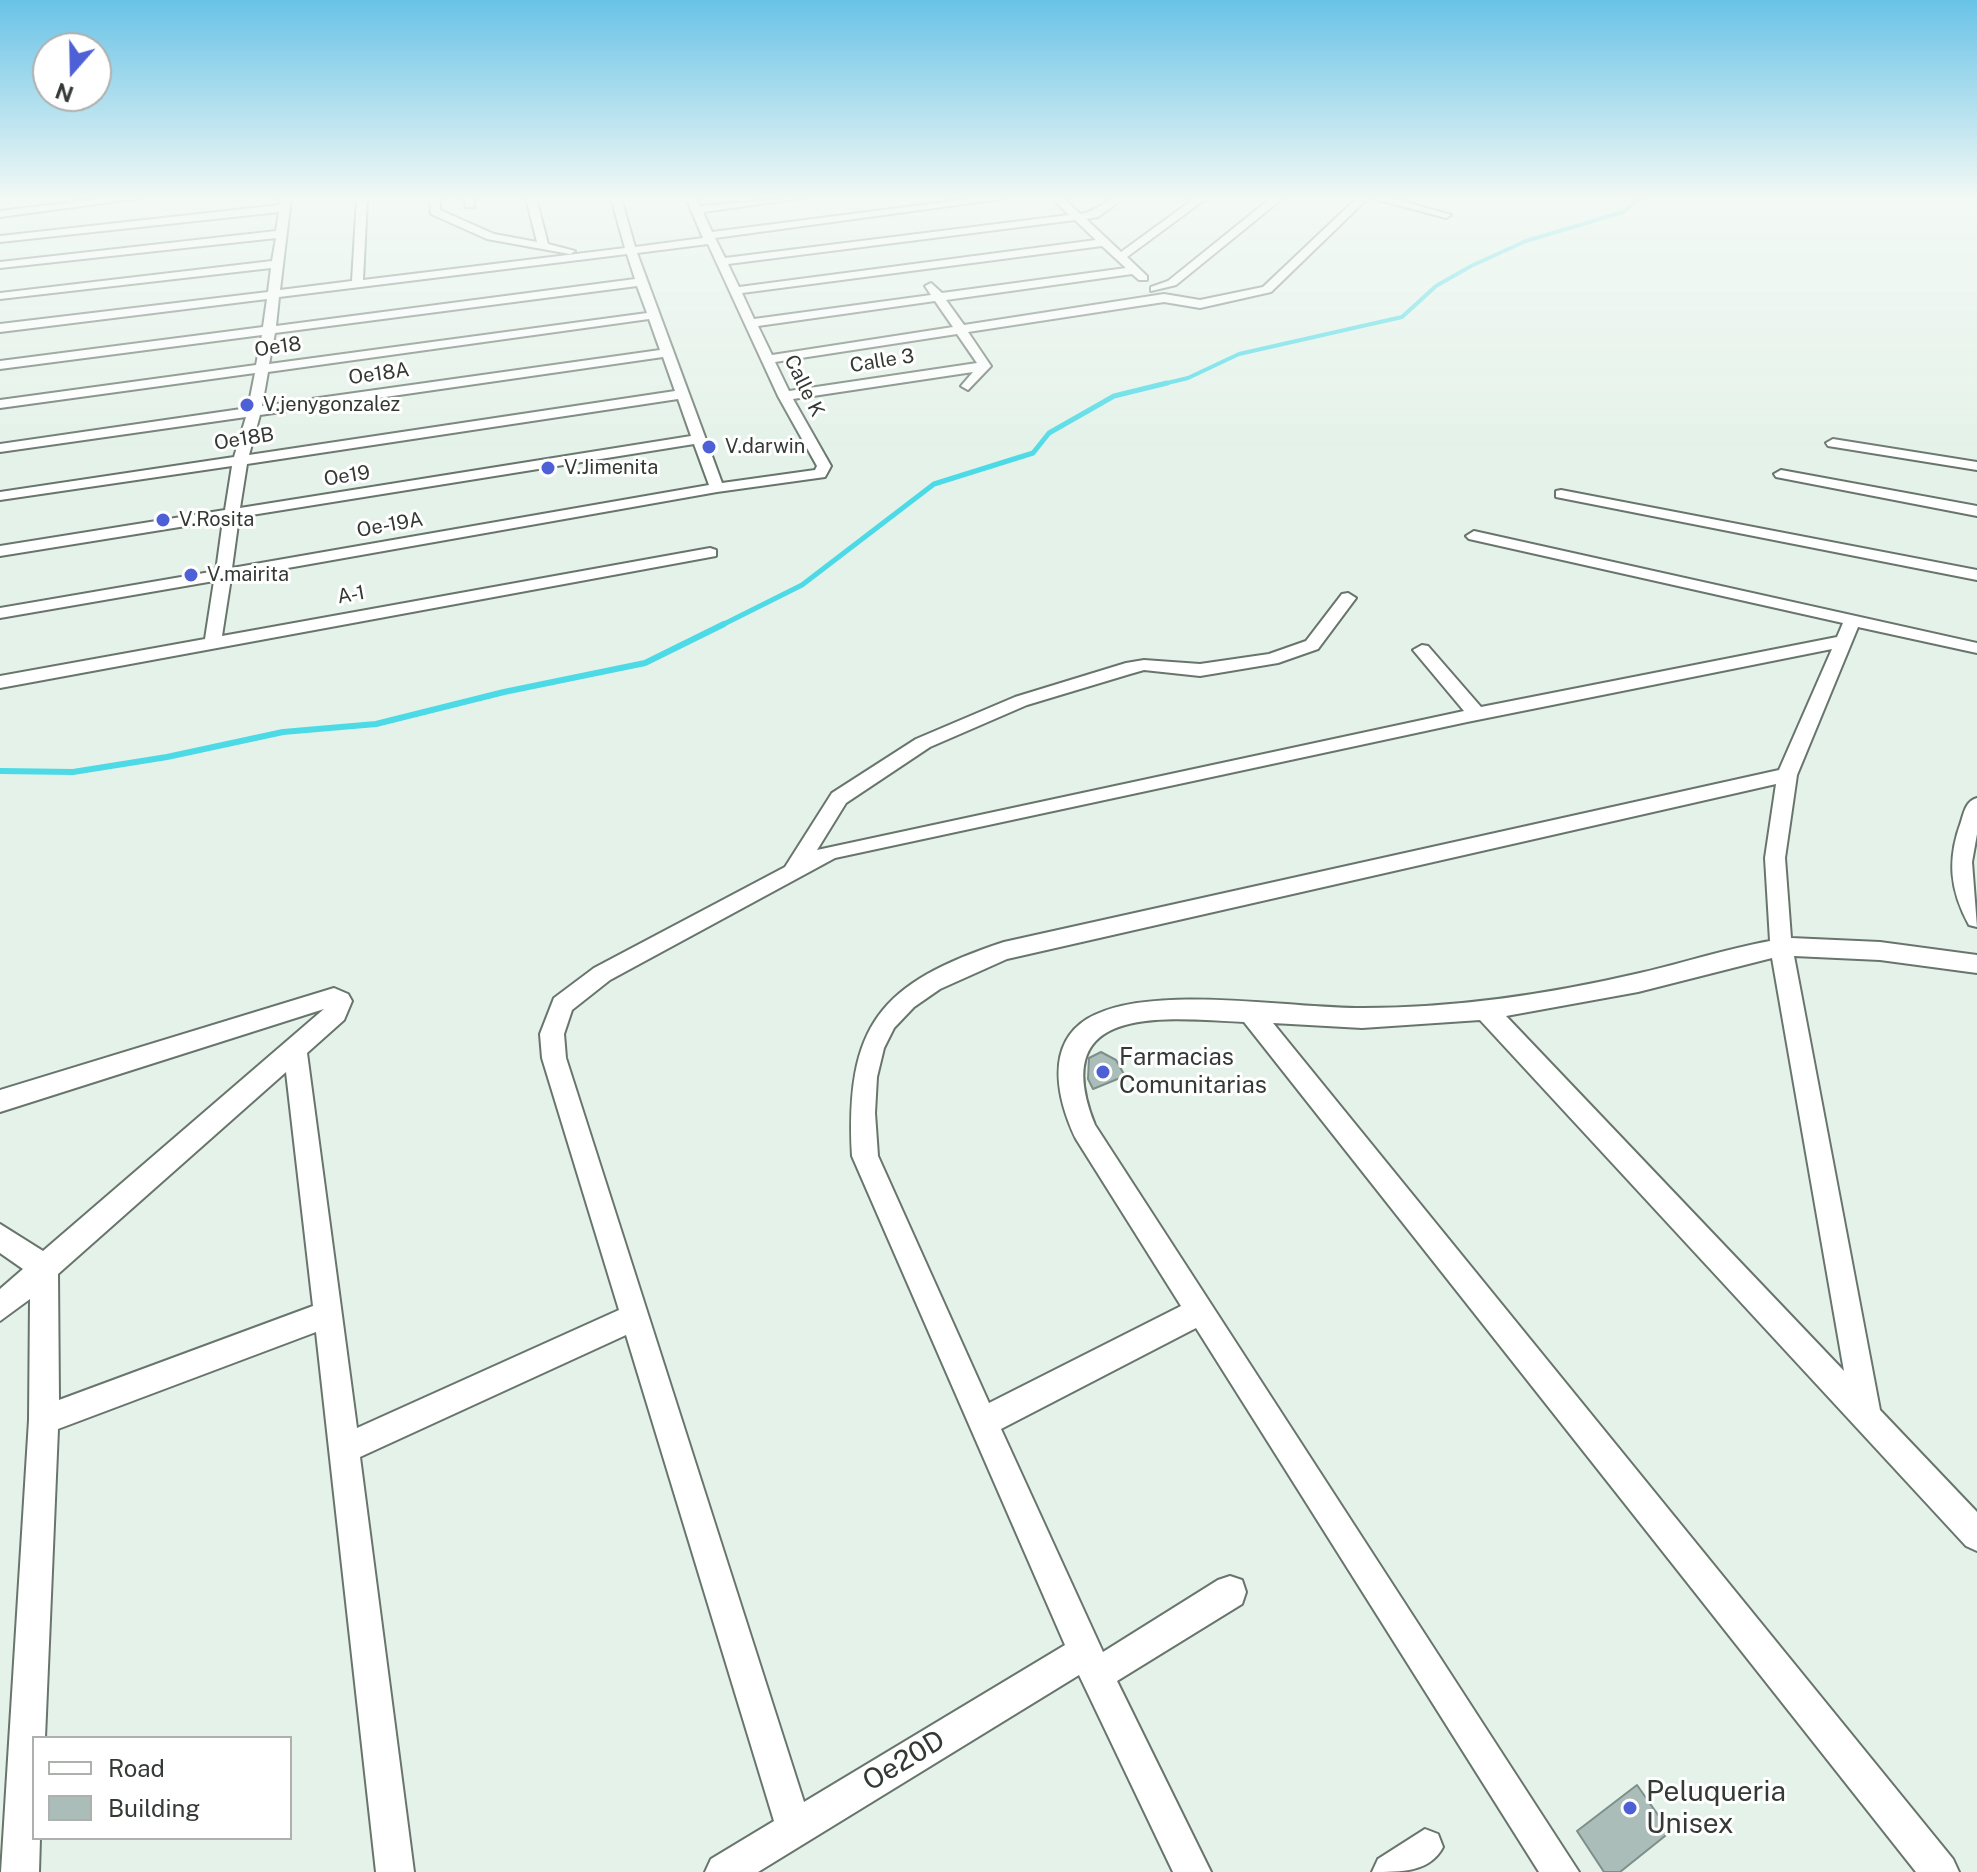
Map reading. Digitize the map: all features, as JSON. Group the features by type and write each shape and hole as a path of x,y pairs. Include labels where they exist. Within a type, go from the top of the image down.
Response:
{"street":[{"path":"0,296 92,285"},
{"path":"213,642 220,576 234,514 240,460 262,369 274,285"},
{"path":"0,328 354,285"},
{"path":"0,365 615,285"},
{"path":"643,285 656,315 717,488"},
{"name":"Calle K","path":"731,285 785,396 824,466 815,477 786,479"},
{"path":"734,291 760,285"},
{"path":"930,285 964,330 985,366 968,386"},
{"path":"750,323 1019,285"},
{"path":"1150,285 1159,294"},
{"path":"1159,294 1169,285"},
{"path":"769,359 964,330 1159,294 1200,304 1267,290 1272,285"},
{"name":"Oe18","path":"0,404 656,315"},
{"name":"Oe18A","path":"0,448 669,352"},
{"name":"Calle 3","path":"785,396 985,366"},
{"name":"Oe18B","path":"0,496 684,394"},
{"name":"Oe19","path":"0,551 700,439"},
{"path":"1833,443 1977,466"},
{"path":"1781,474 1977,511"},
{"name":"Oe-19A","path":"0,613 717,488 786,479"},
{"path":"1561,494 1977,575"},
{"path":"1474,536 1849,630 1977,648"},
{"name":"A-1","path":"0,682 710,553"},
{"path":"792,872 839,798 923,743 1021,701 1126,669 1144,665 1200,670 1272,659 1312,645 1348,598"},
{"path":"794,1827 554,1058 552,1034 562,1005 602,974 830,852 1477,714 1849,630"},
{"path":"1849,630 1787,775 1775,858 1781,947 1867,1420"},
{"path":"1422,650 1477,714"},
{"path":"1192,1872 1091,1663 865,1156 859,1104 871,1042 917,989 959,967 1004,951 1787,775"},
{"path":"1977,805 1961,848 1960,877 1977,919"},
{"path":"1560,1872 1085,1131 1074,1105 1068,1070 1071,1053 1083,1036 1113,1018 1142,1012 1364,1018 1486,1010 1638,983 1781,947 1879,948 1977,964"},
{"path":"0,1101 334,997 340,1001 336,1013 295,1050 0,1307"},
{"path":"1486,1010 1977,1535"},
{"path":"1252,1014 1940,1872"},
{"path":"295,1050 395,1872"},
{"path":"0,1237 44,1268"},
{"path":"20,1872 44,1420 44,1268"},
{"path":"983,1422 1200,1311"},
{"path":"44,1420 328,1314"},
{"path":"344,1449 635,1317"},
{"name":"Oe20D","path":"724,1872 794,1827 1091,1663 1230,1592"},
{"path":"1391,1872 1425,1847"}],"building":[{"name":"Farmacias Comunitarias","path":"1101,1052 1116,1060 1125,1076 1093,1089 1088,1079 1089,1058"},
{"name":"Peluqueria Unisex","path":"1637,1785 1670,1832 1620,1872 1604,1872 1577,1831"}],"waterway":[{"path":"1159,385 1188,378 1239,354 1402,317 1437,285"},
{"path":"724,624 802,585 934,484 1033,453 1049,433 1114,396 1167,383"},
{"path":"0,771 73,772 167,757 283,732 376,724 504,692 645,663 724,624"},
{"path":"720,626 724,624"}],"place":[{"name":"V.jenygonzalez","path":"247,405"},
{"name":"V.darwin","path":"709,447"},
{"name":"V.Jimenita","path":"548,468"},
{"name":"V.Rosita","path":"163,520"},
{"name":"V.mairita","path":"191,575"},
{"name":"Farmacias Comunitarias","path":"1103,1072"},
{"name":"Peluqueria Unisex","path":"1630,1808"}]}
